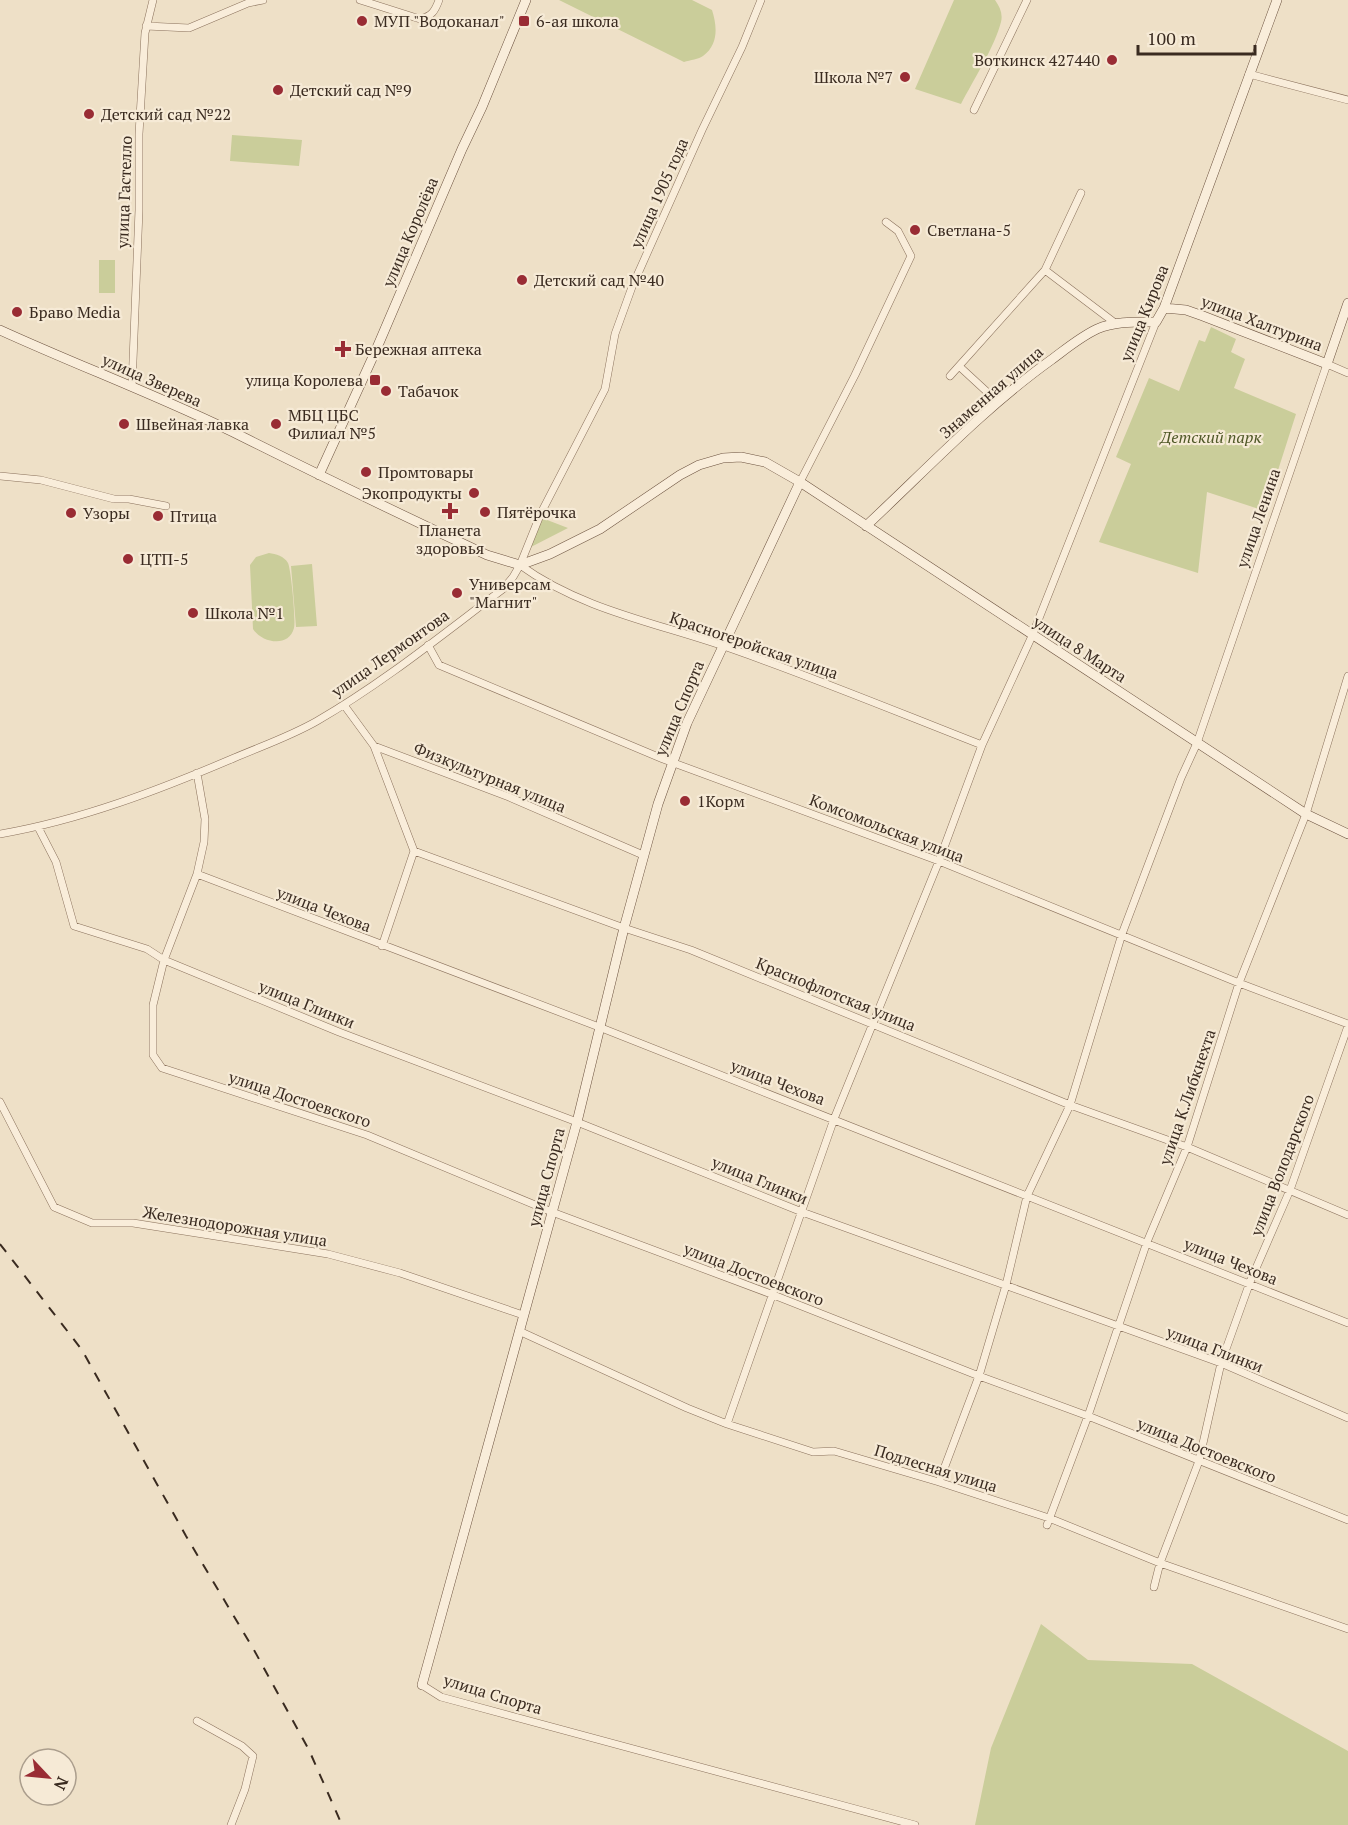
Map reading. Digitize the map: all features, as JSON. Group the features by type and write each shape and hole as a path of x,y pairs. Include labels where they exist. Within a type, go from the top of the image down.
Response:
{"main road":[{"name":"улица Королёва","path":"319,475 482,107 526,0"},
{"name":"улица Кирова","path":"1156,322 1164,308 1277,0"},
{"name":"улица Ленина","path":"1327,364 1348,303"},
{"name":"улица Халтурина","path":"1164,308 1186,310 1327,364"},
{"name":"Знаменная улица","path":"866,526 998,402 1035,371 1079,340 1098,329 1115,323 1156,322"},
{"name":"улица Зверева","path":"0,330 246,438 487,555 520,565"},
{"path":"520,565 571,545 600,529 680,475 699,465 723,458 741,457 765,462 800,482"},
{"name":"улица 8 Марта","path":"800,482 1306,814 1348,834"},
{"name":"улица Спорта","path":"422,1685 577,1122 643,855 672,762 722,646 800,482"}],"street":[{"name":"улица Гастелло","path":"132,386 139,210 139,134 146,26 153,0"},
{"path":"146,26 189,28 248,3 262,0"},
{"path":"360,0 420,19 429,17 440,0"},
{"name":"улица 1905 года","path":"520,565 541,513 605,389 615,334 632,287 761,0"},
{"path":"974,110 1028,0"},
{"path":"1249,74 1348,100"},
{"path":"950,376 1045,270 1081,194"},
{"name":"улица Спорта","path":"800,482 855,375 911,256 898,231 885,222"},
{"path":"1045,270 1115,323"},
{"name":"улица Кирова","path":"728,1424 771,1294 834,1119 939,861 982,745 1032,636 1156,322"},
{"name":"улица Халтурина","path":"1327,364 1348,373"},
{"name":"улица Ленина","path":"939,1482 979,1376 1006,1285 1027,1196 1070,1105 1122,934 1181,778 1197,743 1327,364"},
{"path":"960,366 998,402"},
{"path":"0,476 41,480 114,499 129,499 166,507"},
{"name":"улица Лермонтова","path":"0,834 38,827 115,804 197,773 315,722 344,705 503,588 520,565"},
{"name":"Красногеройская улица","path":"520,565 557,589 577,598 722,646 982,745"},
{"name":"Комсомольская улица","path":"428,645 439,665 672,762 939,861 1348,1025"},
{"name":"улица К.Либкнехта","path":"1048,1522 1088,1416 1147,1242 1187,1147 1239,983 1306,814 1348,676"},
{"path":"344,705 374,746 414,850 382,946"},
{"name":"Физкультурная улица","path":"374,746 509,797 643,855"},
{"path":"164,960 197,874 204,842 205,819 197,773"},
{"name":"улица Глинки","path":"38,827 56,862 74,926 147,949 164,960 339,1032 577,1122 802,1212 1221,1363 1348,1418"},
{"name":"Краснофлотская улица","path":"414,850 624,928 691,950 1070,1105 1187,1147 1348,1215"},
{"name":"улица Чехова","path":"197,874 599,1027 1250,1282 1348,1323"},
{"name":"улица Достоевского","path":"164,960 153,1005 153,1055 162,1068 367,1136 552,1212 1088,1416 1348,1520"},
{"name":"улица Володарского","path":"1154,1587 1199,1461 1221,1363 1250,1282 1290,1190 1348,1025"},
{"name":"Железнодорожная улица","path":"0,1102 54,1208 92,1223 133,1223 328,1254 400,1274 523,1315"},
{"name":"Подлесная улица","path":"519,1331 687,1408 728,1424 813,1452 834,1451 939,1482 1348,1629"},
{"name":"улица Спорта","path":"422,1685 441,1697 915,1825"},
{"path":"197,1720 242,1746 254,1756 245,1789 231,1825"}],"green space":[{"path":"559,0 692,0 712,10 716,28 714,40 703,56 684,62"},
{"path":"954,0 995,0 1002,16 994,42 961,104 915,89"},
{"path":"232,135 302,140 299,166 230,161"},
{"path":"99,260 115,260 115,293 99,293"},
{"name":"Детский парк","path":"1211,327 1236,339 1231,352 1245,359 1234,388 1296,414 1265,511 1207,492 1198,573 1099,542 1131,464 1116,457 1149,378 1179,391 1199,340 1205,342"},
{"path":"542,518 568,528 529,548"},
{"path":"269,553 280,556 288,563 290,575 294,628 287,639 281,641 262,638 253,629 250,565 256,557"},
{"path":"312,564 317,626 296,627 291,566"},
{"path":"1041,1624 1088,1660 1192,1664 1348,1751 1348,1825 975,1825 991,1748"}],"railway":[{"path":"0,1244 82,1350 309,1750 342,1825"}],"place":[{"name":"МУП \"Водоканал\"","path":"362,21"},
{"name":"6-ая школа","path":"524,21"},
{"name":"Воткинск 427440","path":"1112,60"},
{"name":"Школа №7","path":"905,77"},
{"name":"Детский сад №9","path":"278,90"},
{"name":"Детский сад №22","path":"89,114"},
{"name":"Светлана-5","path":"915,230"},
{"name":"Детский сад №40","path":"522,280"},
{"name":"Браво Media","path":"17,312"},
{"name":"Бережная аптека","path":"343,349"},
{"name":"улица Королева","path":"375,380"},
{"name":"Табачок","path":"386,391"},
{"name":"Швейная лавка","path":"124,424"},
{"name":"МБЦ ЦБС Филиал №5","path":"276,424"},
{"name":"Промтовары","path":"366,472"},
{"name":"Экопродукты","path":"474,493"},
{"name":"Планета здоровья","path":"450,511"},
{"name":"Пятёрочка","path":"485,512"},
{"name":"Узоры","path":"71,513"},
{"name":"Птица","path":"158,516"},
{"name":"ЦТП-5","path":"128,559"},
{"name":"Универсам \"Магнит\"","path":"457,593"},
{"name":"Школа №1","path":"193,613"},
{"name":"1Корм","path":"685,801"}]}
